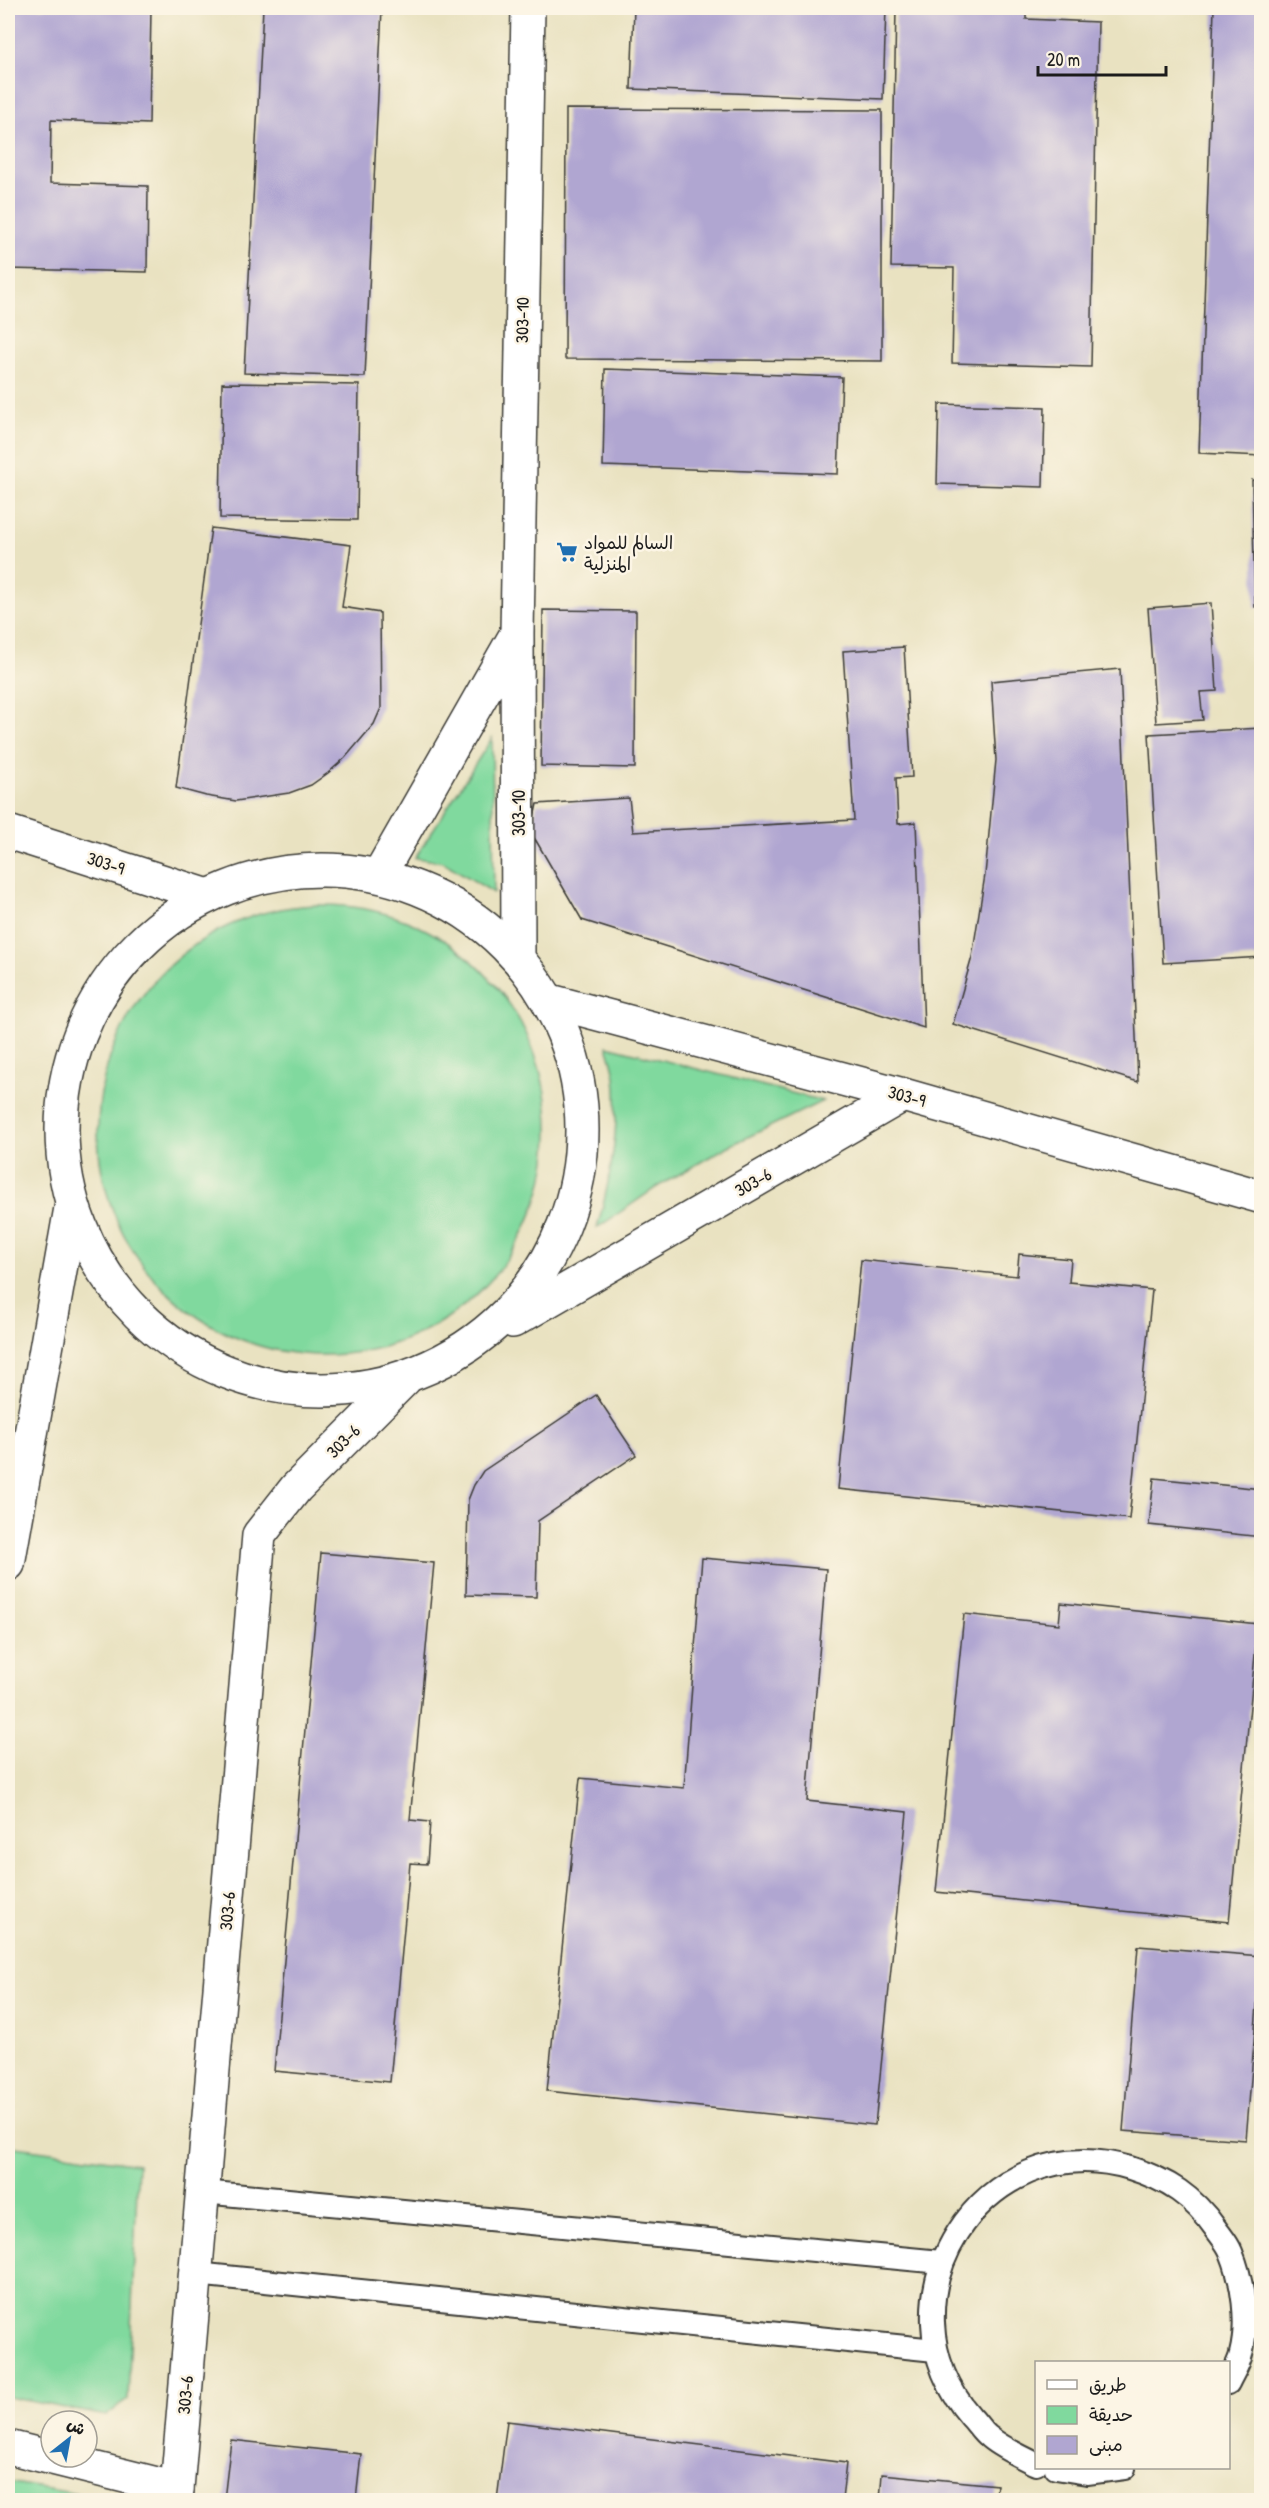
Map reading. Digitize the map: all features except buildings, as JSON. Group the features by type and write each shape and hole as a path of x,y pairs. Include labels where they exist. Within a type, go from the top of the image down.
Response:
{"street":[{"name":"303-10","path":"518,957 517,633 528,8"},
{"name":"303-10","path":"379,875 517,633"},
{"name":"303-9","path":"8,832 205,895"},
{"path":"290,869 379,875 455,905 518,957 550,1001 578,1072 584,1148 568,1222 531,1288 478,1341 405,1378 323,1392 241,1379 167,1341 109,1283 71,1208 59,1135 68,1062 97,994 144,936 205,895 290,869"},
{"name":"303-9","path":"550,1001 903,1095 1262,1197"},
{"name":"303-6","path":"478,1341 903,1095"},
{"path":"8,1564 71,1208"},
{"name":"303-6","path":"177,2494 259,1535 296,1488 405,1378"},
{"path":"8,2447 177,2494"}],"lane":[{"path":"1035,2463 989,2438 955,2398 935,2350 932,2305 941,2262 967,2217 1006,2182 1056,2163 1108,2161 1158,2176 1201,2207 1231,2251 1245,2301 1241,2354 1230,2379"},
{"path":"203,2192 941,2262"},
{"path":"195,2274 935,2350"},
{"path":"1062,2469 1087,2473 1117,2469"}],"green space":[{"path":"492,738 494,893 443,862 415,858"},
{"path":"323,905 367,909 409,922 448,943 482,971 510,1005 531,1044 544,1086 548,1130 544,1174 531,1216 510,1255 482,1289 448,1317 409,1338 367,1351 323,1355 279,1351 237,1338 198,1317 164,1289 136,1255 115,1216 102,1174 98,1130 102,1086 115,1044 136,1005 164,971 198,943 237,922 279,909"},
{"path":"607,1046 823,1101 727,1147 657,1187 597,1228 610,1173 615,1134 615,1077"},
{"path":"8,2146 138,2164 128,2399 106,2416 99,2415 99,2409 70,2409 8,2397"},
{"path":"8,2482 106,2499 110,2500 8,2500"}],"place":[{"name":"السالم للمواد المنزلية","path":"567,552"}]}
